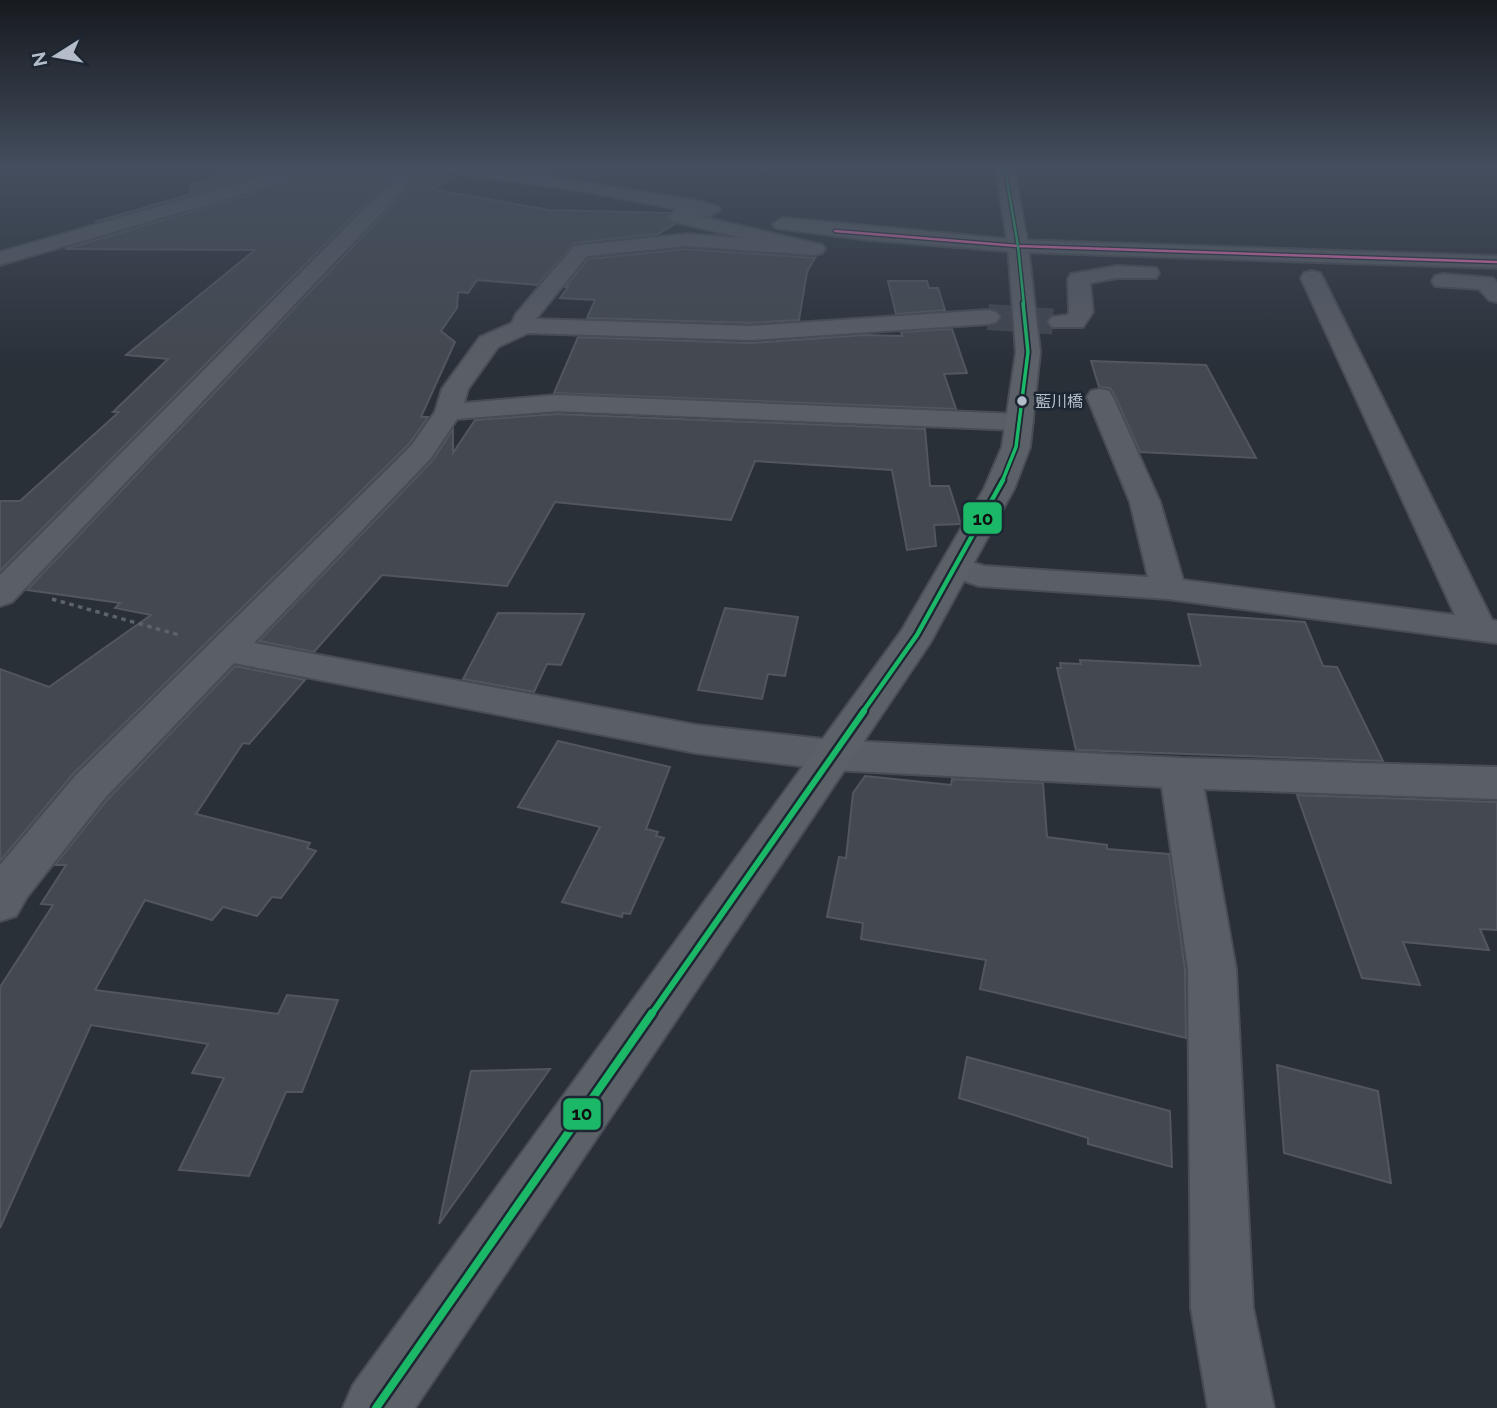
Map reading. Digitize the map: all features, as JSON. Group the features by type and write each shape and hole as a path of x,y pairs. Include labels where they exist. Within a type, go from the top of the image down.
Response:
{"main road":[{"path":"376,1408 917,635 999,489 1016,447 1028,352 1015,235"}],"street":[{"path":"0,259 83,235"},
{"path":"3,592 358,235"},
{"path":"524,326 524,319 581,250 686,240 815,249 754,235"},
{"path":"1073,235 1497,262"},
{"path":"1060,322 1075,322 1081,312 1079,279 1117,272 1172,274"},
{"path":"1312,278 1488,630"},
{"path":"1419,281 1485,283 1497,295"},
{"path":"0,902 11,884 90,787 421,452 448,412 455,389 489,342 524,326 750,333 988,317"},
{"path":"1100,397 1125,462 1145,502 1168,589"},
{"path":"448,412 557,403 1019,422"},
{"path":"956,567 978,576 1168,589 1488,630"},
{"path":"226,650 696,739 832,755 1181,773 1497,783"},
{"path":"1181,773 1212,969 1222,1308 1241,1408"}],"path":[{"path":"3,592 97,610 226,650"}],"building":[{"path":"114,235 335,235 0,571 0,501 20,501 119,412 113,412 168,359 126,355 255,250 65,249"},
{"path":"364,235 651,235 574,243 538,285 477,280 468,293 458,292 457,308 441,331 455,342 421,417 428,417 409,444 73,774 0,861 0,669 49,687 151,615 115,608 120,603 27,590"},
{"path":"686,249 815,258 807,272 799,320 750,323 587,318 595,300 560,298 568,287 565,287 588,259"},
{"path":"888,281 927,281 929,288 938,288 945,310 896,314"},
{"path":"952,329 967,373 944,374 956,409 554,393 578,337 750,343 863,335 902,336 901,332"},
{"path":"1091,361 1206,365 1256,458 1140,452 1110,388 1099,387"},
{"path":"557,414 925,429 930,486 949,486 961,524 934,525 936,546 907,550 892,470 755,461 731,520 555,502 507,586 382,575 314,652 259,641 433,460 453,429 453,453 475,420"},
{"path":"725,608 798,617 785,676 768,674 762,699 698,690"},
{"path":"498,613 584,614 561,665 547,664 534,692 463,679"},
{"path":"1188,614 1305,622 1323,666 1337,667 1383,761 1076,750 1057,668 1061,668 1060,663 1081,664 1080,660 1201,666"},
{"path":"235,666 305,680 249,744 243,743 196,814 310,843 307,848 316,851 281,898 272,897 257,916 223,907 212,920 145,900 95,990 278,1014 287,995 338,1000 302,1092 286,1092 249,1176 179,1170 224,1078 192,1073 208,1044 91,1025 0,1228 0,987 53,905 41,904 66,865 55,865 107,800"},
{"path":"558,741 670,767 646,829 658,832 656,836 664,838 630,914 623,913 622,917 562,902 600,827 518,807"},
{"path":"865,776 951,785 952,779 1043,783 1047,837 1107,845 1107,849 1169,854 1185,969 1186,1038 980,989 986,960 861,939 863,923 827,917 839,857 846,858 853,793"},
{"path":"1297,795 1497,802 1497,930 1480,929 1489,950 1403,942 1420,985 1362,978"},
{"path":"967,1057 1170,1111 1172,1167 1088,1144 1088,1138 959,1098"},
{"path":"1277,1065 1378,1091 1391,1183 1284,1153"},
{"path":"550,1069 439,1224 471,1071"}],"tunnel":[{"path":"988,317 1060,322"}],"transit line":[{"path":"880,235 1018,246 1497,262"},
{"name":"10","path":"376,1408 917,635 999,489 1016,447 1028,352 1016,235"}],"place":[{"name":"藍川橋","path":"1022,401"}]}
